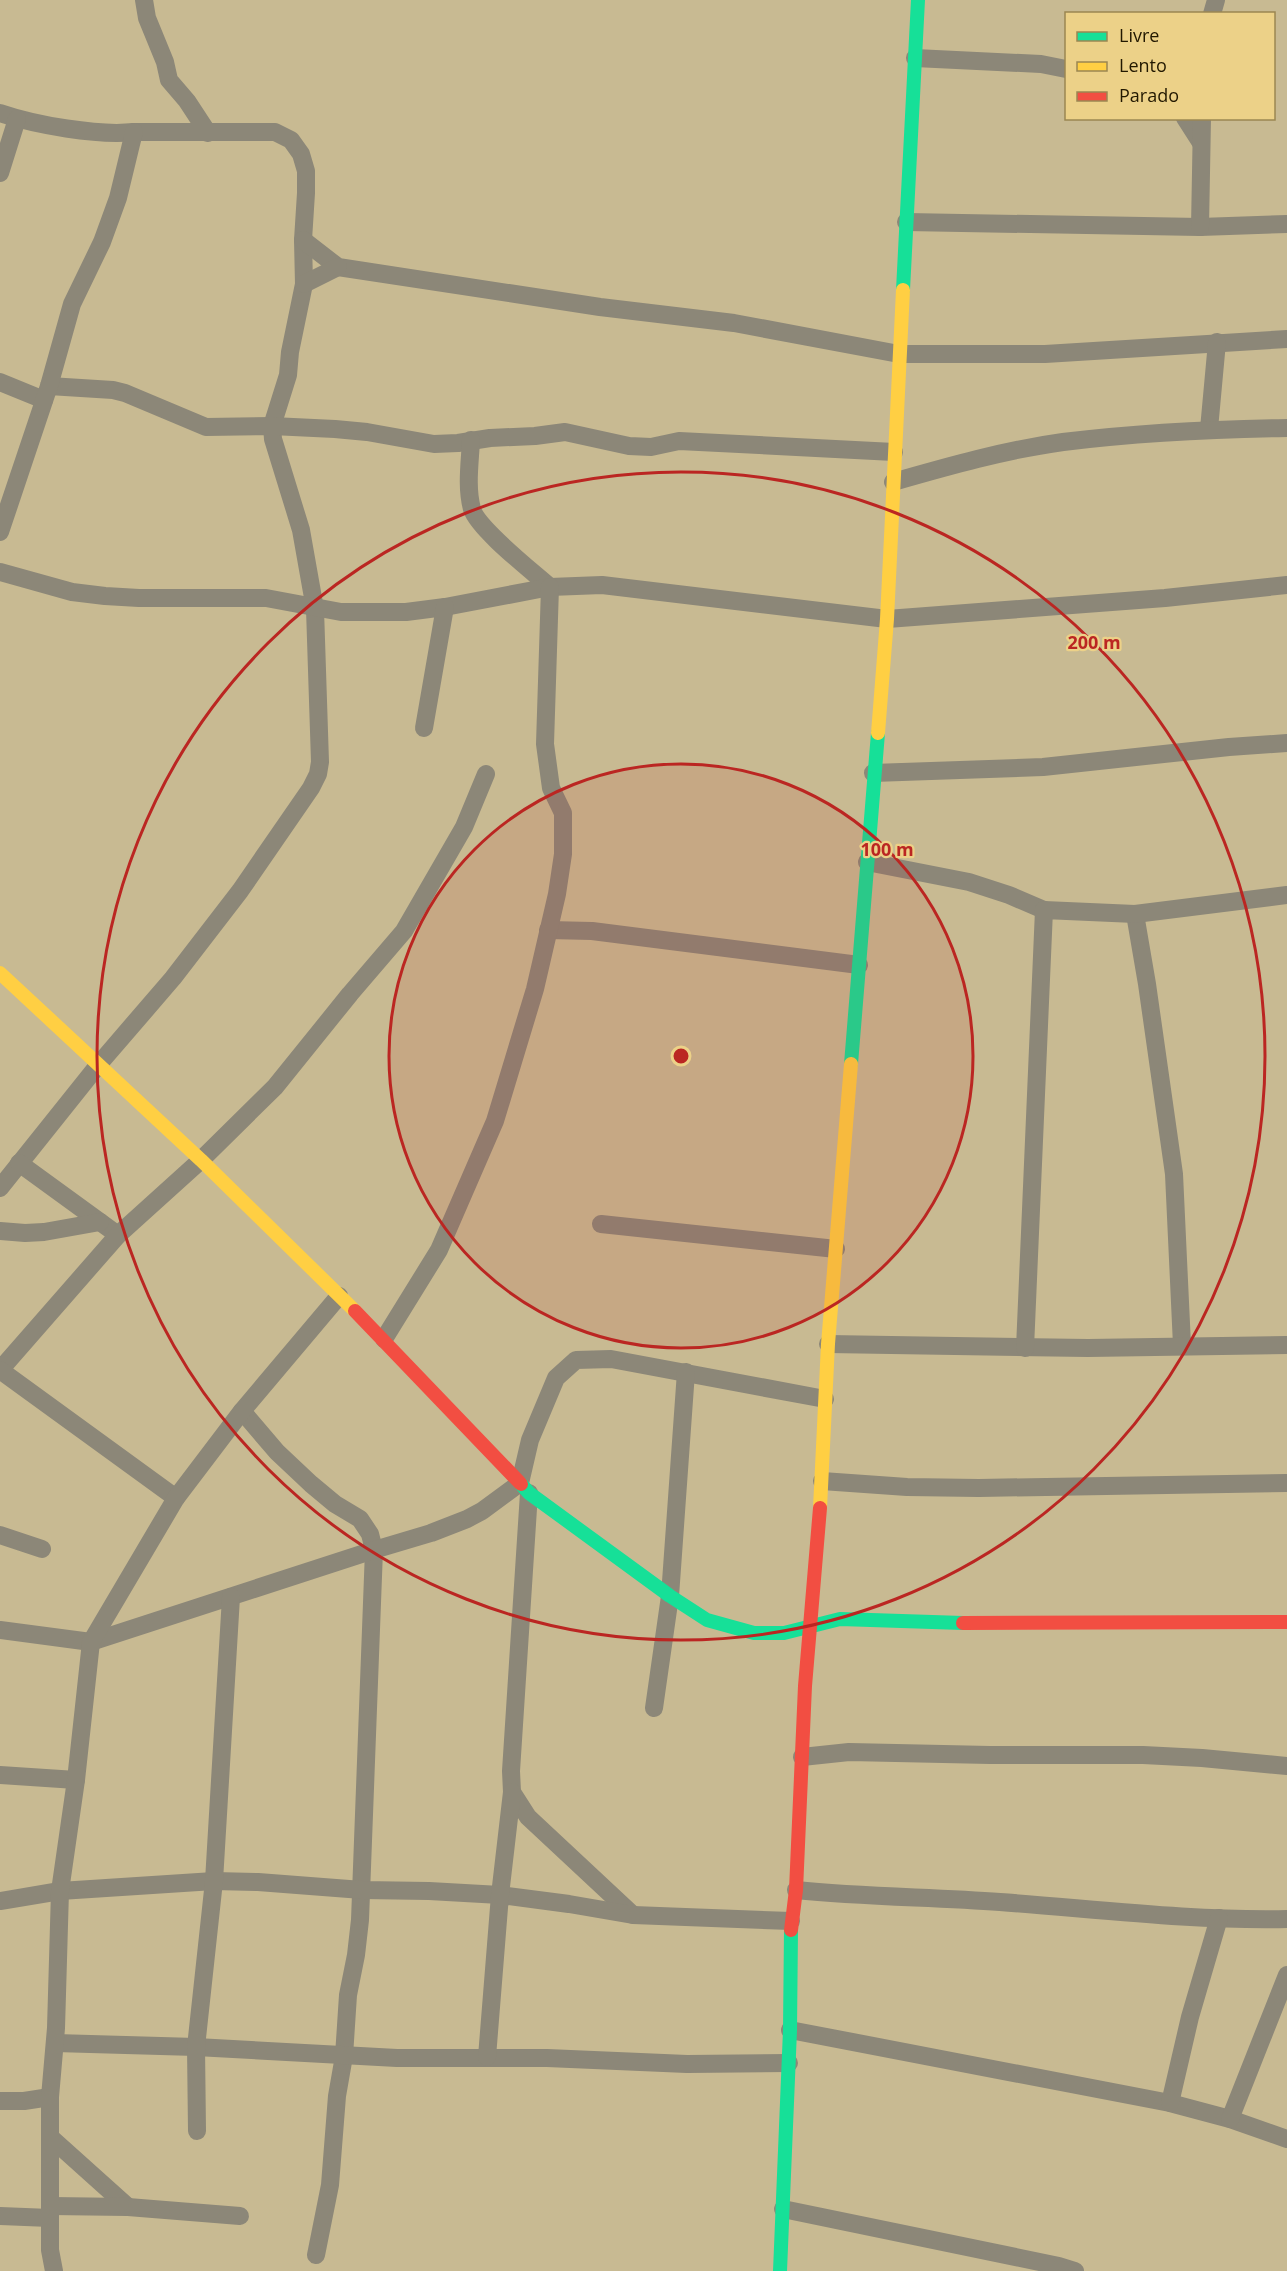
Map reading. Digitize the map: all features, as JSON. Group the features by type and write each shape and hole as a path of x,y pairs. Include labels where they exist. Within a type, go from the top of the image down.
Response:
{"street":[{"path":"144,0 147,18 165,62 169,80 188,101 208,133"},
{"path":"780,2271 789,2063 791,1921 796,1890 802,1757 822,1481 828,1344 887,619 918,0"},
{"path":"915,58 1041,64 1065,69"},
{"path":"0,173 9,116 112,134 275,132 291,140 301,154 306,171 304,284 290,352 288,375 272,426 274,447 301,530 315,609 321,739 318,774 240,891 173,978 99,1064 0,1188"},
{"path":"1186,120 1202,143"},
{"path":"1200,227 1202,120"},
{"path":"0,532 47,393 72,304 102,242 126,166 134,132"},
{"path":"112,134 126,166"},
{"path":"906,222 1200,227 1287,224"},
{"path":"303,240 338,267 600,308 734,323 899,354 1045,354 1287,339"},
{"path":"304,284 338,267"},
{"path":"1209,429 1217,342"},
{"path":"0,382 47,393 113,390 206,427 272,426 367,432 434,444 565,432 629,446 651,447 679,441 894,452"},
{"path":"893,482 966,460 1062,442 1209,429 1287,428"},
{"path":"471,440 469,491 473,512 506,548 550,587"},
{"path":"0,572 72,592 105,596 266,598 315,609 372,613 445,607 550,587 602,585 887,619 1165,598 1287,585"},
{"path":"384,1339 439,1250 492,1131 535,989 557,894 563,855 563,813 551,788 545,744 550,587"},
{"path":"424,728 445,607"},
{"path":"873,773 1043,767 1287,743"},
{"path":"176,1498 0,1370 118,1235 201,1160 275,1087 404,931 464,827 486,774"},
{"path":"867,862 969,882 1009,895 1044,910 1135,914 1287,895"},
{"path":"1025,1348 1044,910"},
{"path":"1135,914 1174,1174 1182,1345"},
{"path":"548,930 592,931 859,965"},
{"path":"0,973 201,1160 384,1339 524,1488 670,1596 707,1620 754,1633 784,1633 840,1619 974,1624 1287,1622"},
{"path":"19,1163 118,1235"},
{"path":"0,1231 44,1232 100,1222"},
{"path":"601,1224 836,1249"},
{"path":"54,2271 50,2250 50,2097 55,2043 60,1891 76,1780 91,1642 176,1498 242,1411 339,1296"},
{"path":"828,1344 1025,1348 1287,1345"},
{"path":"487,2057 500,1895 512,1792 511,1771 524,1488 530,1440 556,1378 576,1360 611,1359 825,1399"},
{"path":"654,1708 670,1596 686,1372"},
{"path":"242,1411 277,1452 311,1484 335,1504 360,1519 370,1534 374,1550 362,1890 356,1955 348,1995 344,2056 337,2096 330,2186 316,2255"},
{"path":"822,1481 907,1487 979,1488 1287,1483"},
{"path":"0,1630 91,1642 431,1533 467,1519 524,1488"},
{"path":"0,1535 42,1549"},
{"path":"196,2131 196,2047 214,1881 231,1597"},
{"path":"802,1757 870,1752 1143,1755 1287,1766"},
{"path":"0,1775 76,1780"},
{"path":"512,1792 528,1816 633,1916"},
{"path":"0,1901 60,1891 214,1881 258,1882 362,1890 500,1895 570,1904 633,1916 791,1921"},
{"path":"796,1890 1219,1918 1287,1919"},
{"path":"1170,2103 1190,2017 1219,1918"},
{"path":"1230,2119 1287,1975"},
{"path":"790,2030 1170,2103 1230,2119 1287,2139"},
{"path":"55,2043 196,2047 344,2056 487,2057 687,2064 789,2063"},
{"path":"0,2101 50,2097"},
{"path":"50,2137 128,2207"},
{"path":"0,2216 128,2207 240,2216"},
{"path":"783,2209 1059,2265 1075,2271"}],"traffic: fast":[{"path":"903,290 918,0"},
{"path":"851,1064 878,733"},
{"path":"521,1484 529,1493 670,1596 707,1620 754,1633 784,1633 840,1619 963,1623"},
{"path":"780,2271 790,2030 791,1930"}],"traffic: slow":[{"path":"878,733 887,619 903,290"},
{"path":"0,973 201,1160 355,1311"},
{"path":"820,1508 828,1344 851,1064"}],"traffic: jam":[{"path":"355,1311 521,1484"},
{"path":"791,1930 796,1890 805,1686 820,1508"},
{"path":"963,1623 1287,1622"}]}
